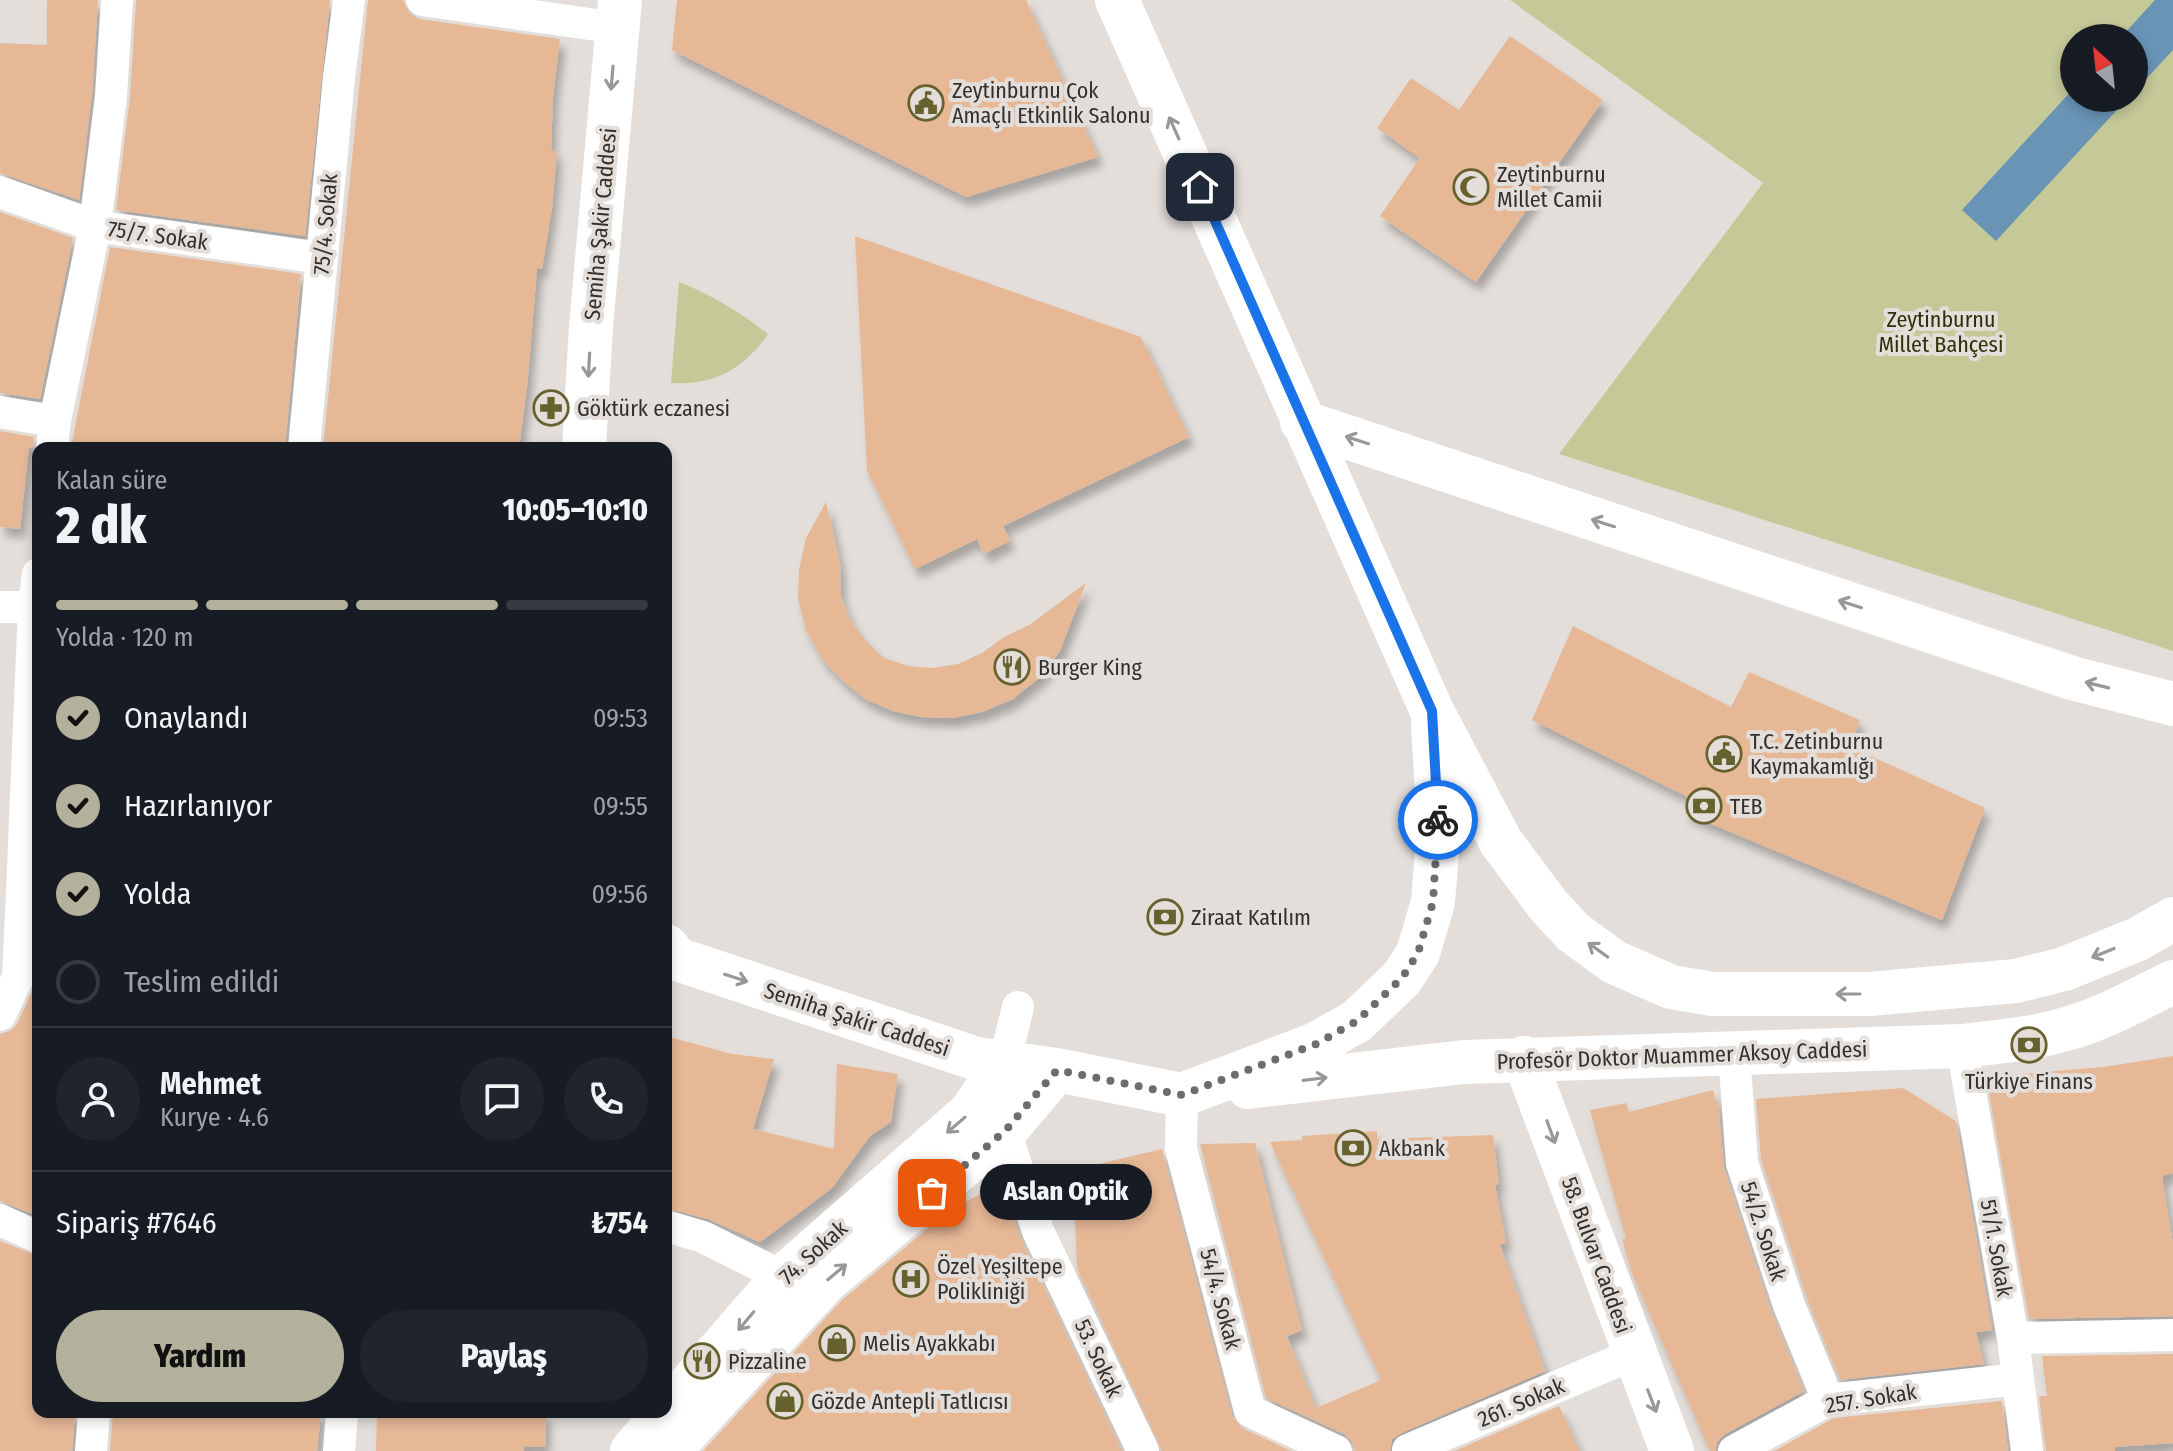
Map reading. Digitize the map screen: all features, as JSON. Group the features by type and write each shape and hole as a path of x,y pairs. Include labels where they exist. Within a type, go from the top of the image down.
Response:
{"main road":[{"path":"1117,0 1432,711 1501,842 1548,905 1573,932 1614,962 1671,987 1713,994 1869,994 2016,981 2064,969 2138,939 2173,919"},
{"name":"Semiha Şakir Caddesi","path":"584,442 618,14"},
{"path":"1302,422 2072,678 2173,704"},
{"path":"1182,1095 1316,1044 1357,1021 1402,978 1418,953 1433,902 1439,826 1432,711"},
{"name":"Semiha Şakir Caddesi","path":"672,953 677,959 977,1059 1057,1070 1182,1095"},
{"name":"Profesör Doktor Muammer Aksoy Caddesi","path":"1182,1095 1464,1062 1524,1058 1962,1046 2066,1029 2104,1016 2173,982"},
{"name":"58. Bulvar Caddesi","path":"1524,1058 1672,1451"},
{"name":"74. Sokak","path":"663,1444 783,1277 970,1113 1004,1064"},
{"name":"74. Sokak","path":"663,1444 825,1282 1005,1131 1057,1070"}],"street":[{"path":"0,412 54,435 95,226 111,96 117,0"},
{"name":"75/4. Sokak","path":"305,442 349,0"},
{"path":"422,0 618,14"},
{"path":"1140,0 1142,55"},
{"name":"75/7. Sokak","path":"0,192 95,226 322,258"},
{"path":"0,607 32,607"},
{"path":"0,1015 18,977 32,665"},
{"path":"1004,1064 1018,1007"},
{"name":"51/1. Sokak","path":"1962,1046 2013,1338 2027,1451"},
{"name":"54/2. Sokak","path":"1734,1054 1742,1163 1789,1305 1828,1400"},
{"name":"54/4. Sokak","path":"1182,1095 1181,1149 1250,1411 1336,1451"},
{"name":"53. Sokak","path":"1005,1131 1038,1231 1143,1451"},
{"path":"0,1220 32,1234"},
{"path":"672,1228 703,1237 783,1277"},
{"path":"2013,1338 2173,1335"},
{"name":"261. Sokak","path":"1407,1451 1634,1354"},
{"name":"257. Sokak","path":"1734,1451 1828,1400 2018,1379"},
{"path":"91,1451 94,1418"},
{"path":"339,1451 342,1418"}],"green space":[{"name":"Zeytinburnu Millet Bahçesi","path":"1510,0 2173,0 2173,651 1559,454 1763,183"},
{"path":"679,282 725,305 768,334 749,357 726,373 700,382 671,383"}],"water":[{"path":"2155,0 2173,0 2173,50 2148,77 2148,24 2133,24"},
{"path":"2060,103 2060,112 2115,112 1996,241 1962,210"}],"building":[{"path":"47,0 98,0 92,94 79,200 0,173 0,43 47,45"},
{"path":"136,0 330,0 305,236 116,210 130,97"},
{"path":"368,0 403,0 410,14 419,19 560,39 553,96 551,151 557,151 552,208 542,269 537,269 520,442 324,442"},
{"name":"Zeytinburnu Çok Amaçlı Etkinlik Salonu","path":"677,0 1026,0 1098,157 966,197 672,50"},
{"name":"Zeytinburnu Millet Camii","path":"1510,36 1603,100 1476,282 1380,216 1420,158 1377,128 1411,78 1459,110"},
{"path":"0,212 73,238 40,399 0,393"},
{"path":"855,236 1141,337 1189,437 1003,526 1010,541 984,554 977,539 915,569 867,470"},
{"path":"110,247 301,274 286,442 72,442"},
{"path":"0,431 34,437 32,448 29,448 20,529 0,527"},
{"path":"826,502 840,563 841,596 850,620 884,658 908,666 932,668 958,664 1029,625 1086,583 1060,651 1040,677 1013,699 982,712 953,718 921,717 893,711 865,699 822,659 806,630 798,598 799,570 806,538"},
{"path":"1573,626 1731,707 1749,672 1860,720 1851,747 1985,808 1942,920 1685,813 1688,797 1532,720"},
{"path":"32,991 32,1214 0,1201 0,1034 10,1031 17,1024"},
{"path":"672,1038 732,1054 774,1059 753,1129 834,1149 837,1064 898,1074 891,1122 870,1136 832,1188 760,1242 708,1219 672,1210"},
{"path":"2173,1056 2173,1173 2162,1176 2173,1245 2173,1316 2029,1319 1988,1087 1996,1076 2103,1067"},
{"path":"1903,1088 1956,1121 1992,1330 1976,1332 1984,1364 1840,1380 1807,1298 1761,1159 1756,1099"},
{"path":"1713,1090 1718,1102 1724,1169 1771,1311 1804,1391 1725,1434 1717,1442 1715,1451 1710,1451 1633,1276 1622,1239 1626,1239 1590,1110 1626,1103 1629,1112"},
{"path":"1377,1131 1377,1139 1493,1135 1499,1185 1495,1185 1506,1243 1500,1245 1545,1371 1401,1433 1392,1439 1390,1451 1355,1451 1352,1441 1344,1434 1266,1398 1200,1144 1255,1143 1302,1330 1287,1336 1316,1408 1381,1380 1270,1142 1302,1140 1302,1136"},
{"path":"1162,1149 1232,1416 1242,1428 1291,1451 1162,1451 1077,1268 1073,1170"},
{"path":"996,1186 1012,1213 1021,1239 1122,1451 703,1451 842,1300 950,1210"},
{"path":"0,1241 32,1254 32,1418 75,1418 72,1451 0,1451"},
{"path":"2173,1354 2173,1443 2114,1447 2115,1451 2046,1451 2039,1396 2047,1396 2042,1356"},
{"path":"2002,1401 2008,1451 1774,1451 1834,1418"},
{"path":"1559,1406 1580,1451 1454,1451"},
{"path":"113,1418 320,1418 317,1451 110,1451"},
{"path":"377,1418 546,1418 545,1447 524,1446 524,1451 376,1451"}],"way so far":[{"path":"932,1193 1005,1131 1057,1070 1182,1095 1316,1044 1357,1021 1402,978 1418,953 1433,902 1438,820"}],"place":[{"name":"Zeytinburnu Çok Amaçlı Etkinlik Salonu","path":"926,103"},
{"name":"Zeytinburnu Millet Camii","path":"1471,187"},
{"name":"Göktürk eczanesi","path":"551,408"},
{"name":"Burger King","path":"1012,667"},
{"name":"T.C. Zetinburnu Kaymakamlığı","path":"1724,754"},
{"name":"TEB","path":"1704,806"},
{"name":"Ziraat Katılım","path":"1165,917"},
{"name":"Türkiye Finans","path":"2029,1045"},
{"name":"Akbank","path":"1353,1148"},
{"name":"Aslan Optik","path":"932,1193"},
{"name":"Özel Yeşiltepe Polikliniği","path":"911,1279"},
{"name":"Melis Ayakkabı","path":"837,1343"},
{"name":"Pizzaline","path":"702,1361"},
{"name":"Gözde Antepli Tatlıcısı","path":"785,1401"}],"route":[{"path":"1200,187 1432,711 1438,820"}]}
